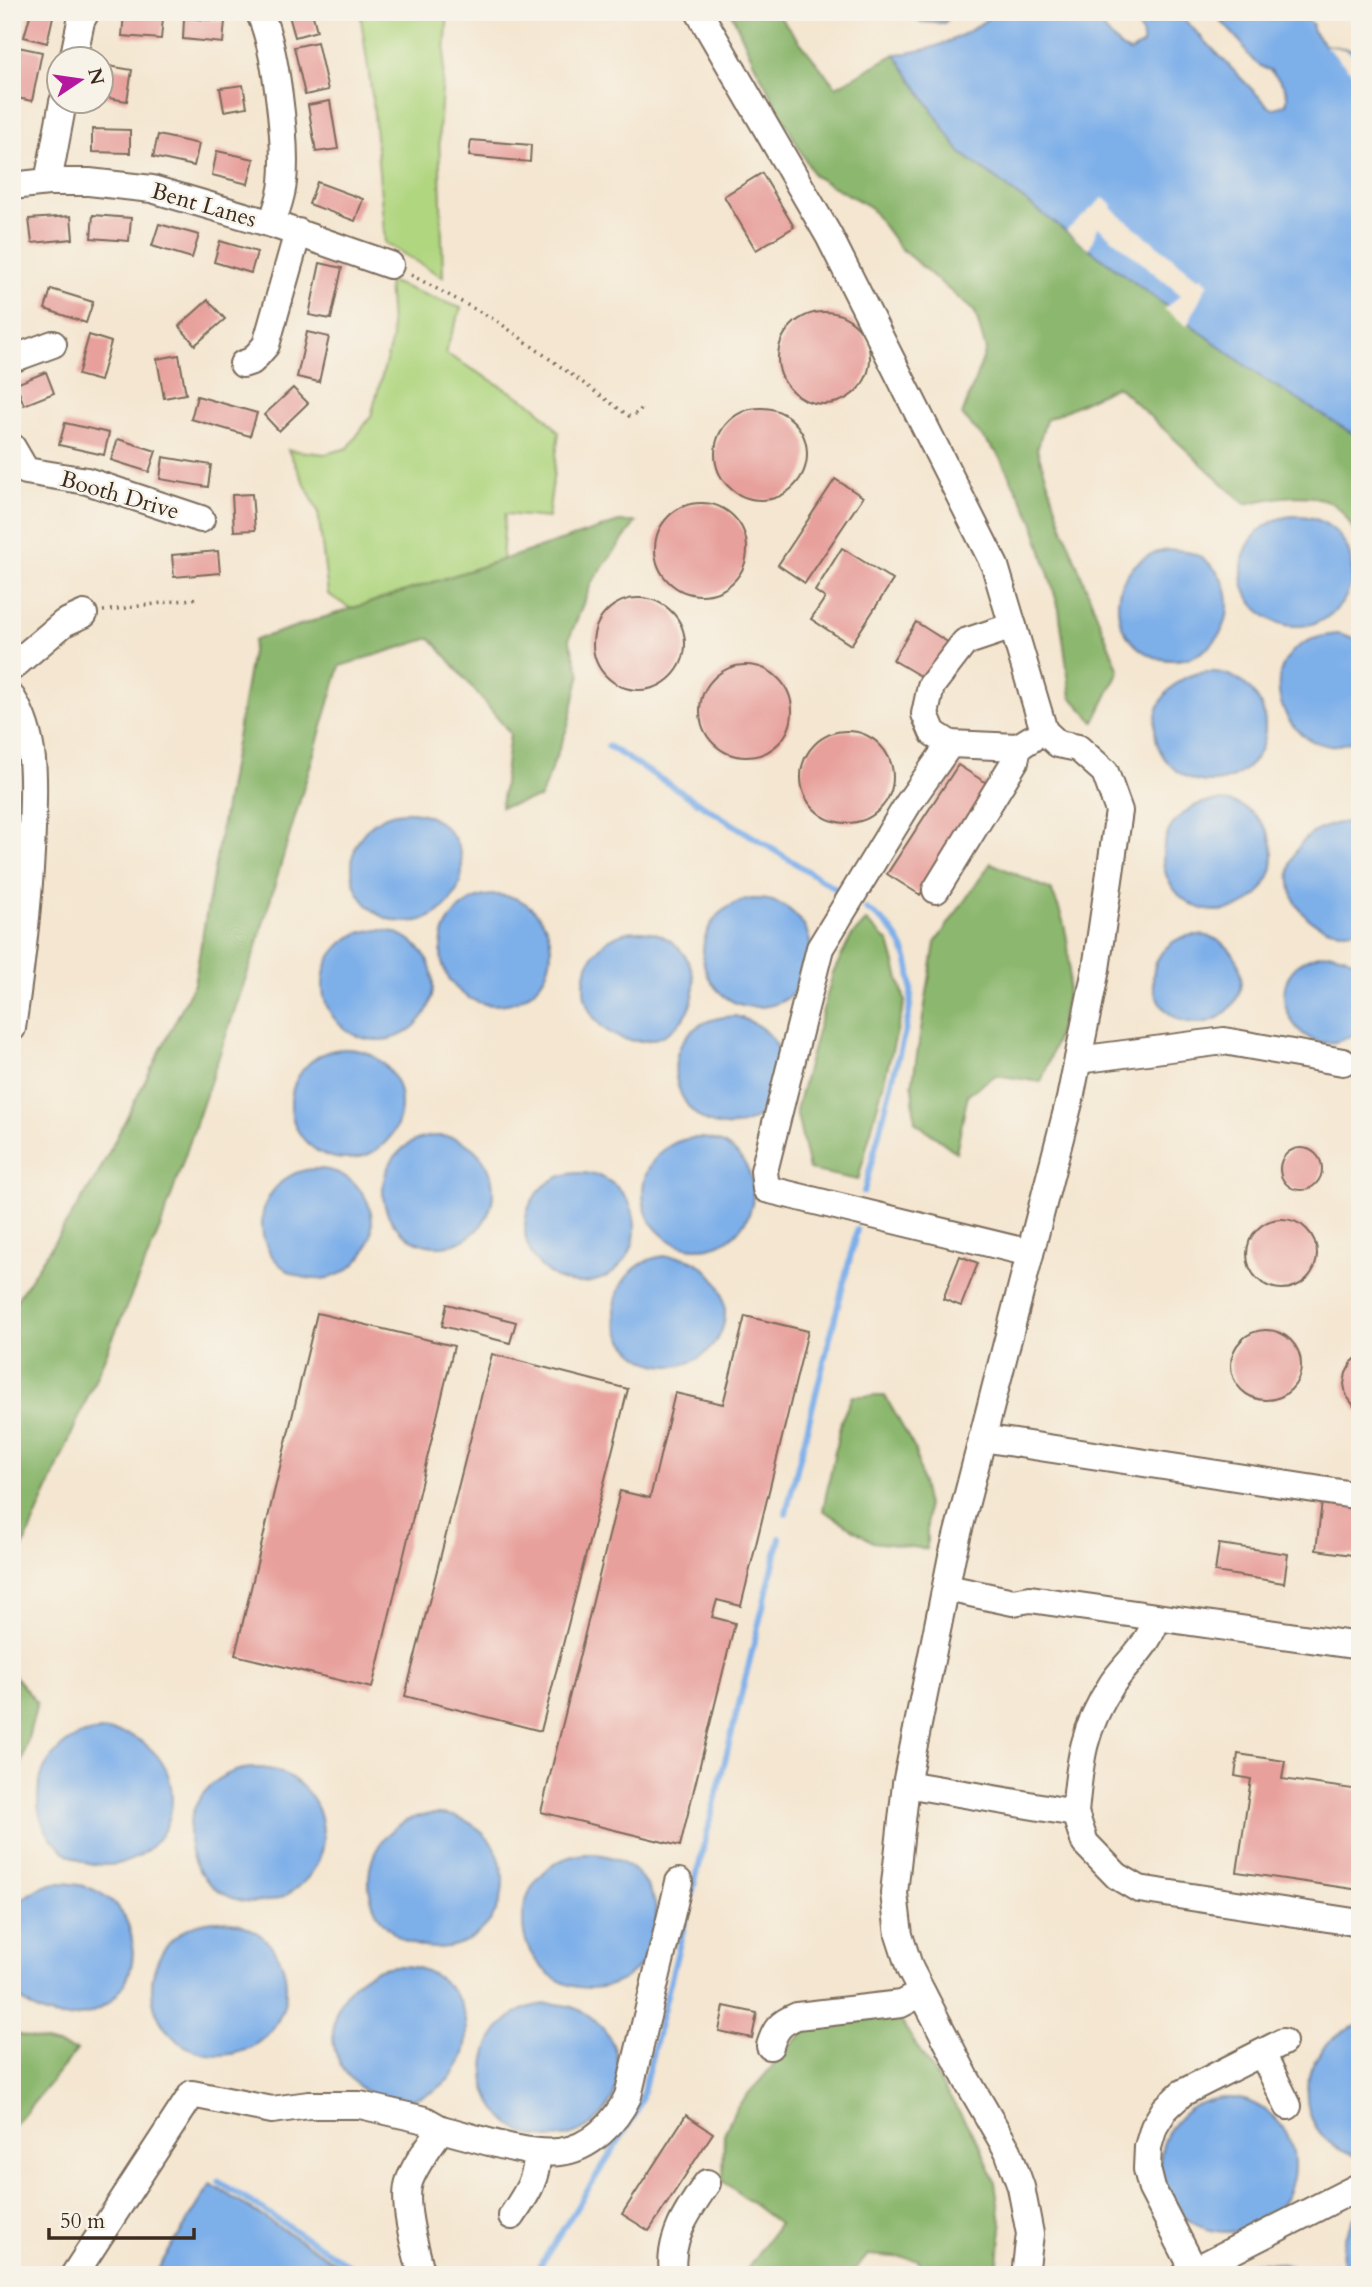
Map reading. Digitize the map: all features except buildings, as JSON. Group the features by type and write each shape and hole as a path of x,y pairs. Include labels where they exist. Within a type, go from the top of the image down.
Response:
{"street":[{"path":"76,46 81,21 86,12"},
{"path":"259,12 269,44 280,107 285,163 283,186 272,223"},
{"path":"699,12 842,260 995,566 1044,731 1058,744 1078,748 1105,772 1119,811 1096,969 1070,1099 952,1556 906,1784 894,1893 900,1935 910,1969 967,2081 1008,2151 1027,2210 1030,2234 1025,2275"},
{"path":"48,182 60,116"},
{"name":"Bent Lanes","path":"12,186 48,182 115,183 152,188 272,223 390,265"},
{"path":"243,364 252,361 266,345 298,232"},
{"path":"12,359 53,344"},
{"name":"Booth Drive","path":"12,447 26,471 87,481 201,519"},
{"path":"12,667 64,623 84,614"},
{"path":"1013,626 965,642 931,686 925,714 933,733 950,744 1018,747 1044,731"},
{"path":"12,698 29,735 33,760 31,876 27,925 12,1028"},
{"path":"950,744 908,804 820,948 764,1171 766,1189 1030,1253"},
{"path":"936,890 1015,761 1018,747"},
{"path":"1078,1060 1224,1041 1343,1062"},
{"path":"982,1438 1360,1496"},
{"path":"947,1588 1013,1601 1030,1598 1360,1646"},
{"path":"1156,1617 1154,1630 1111,1686 1087,1731 1081,1753 1075,1813 1085,1843 1116,1876 1139,1889 1360,1923"},
{"path":"906,1784 1075,1813"},
{"path":"74,2275 192,2094 272,2110 309,2105 359,2105 425,2120 441,2129 537,2151 562,2152 602,2133 622,2109 628,2096 679,1882"},
{"path":"770,2046 775,2031 784,2021 797,2016 901,2004 922,1993"},
{"path":"1288,2106 1273,2048 1182,2093 1165,2109 1154,2127 1148,2147 1147,2169 1152,2189 1190,2273 1360,2186"},
{"path":"422,2275 407,2200 409,2183 419,2161 441,2129"},
{"path":"512,2216 531,2187 536,2173 537,2151"},
{"path":"673,2275 673,2244 685,2214 707,2183"}],"path":[{"path":"390,265 497,321 629,416 638,414 643,406"},
{"path":"84,614 199,598"}],"green space":[{"path":"360,12 448,12 439,130 443,277 385,243 373,102"},
{"path":"731,12 776,12 836,87 895,54 960,152 1261,377 1360,438 1360,548 1344,515 1327,501 1292,496 1245,504 1117,386 1046,420 1037,449 1064,531 1119,671 1094,722 1071,697 1059,609 1033,521 998,454 962,415 986,350 975,312 899,247 869,206 814,176 755,65"},
{"path":"388,281 461,308 445,353 535,406 559,432 548,518 505,514 502,560 351,609 328,594 318,511 288,450 325,454 348,448 371,416 392,339"},
{"path":"619,522 636,522 592,582 569,639 580,674 568,726 540,798 501,807 510,733 431,638 340,666 255,951 161,1226 12,1573 12,1307 97,1176 194,984 254,640"},
{"path":"991,863 1051,890 1067,939 1068,986 1058,1034 1041,1082 996,1075 968,1094 956,1152 915,1122 912,1086 935,943"},
{"path":"866,921 889,942 905,1001 858,1180 809,1170 796,1110 833,973 851,937"},
{"path":"852,1396 885,1396 915,1449 927,1507 927,1549 873,1542 823,1510 841,1421"},
{"path":"12,1673 37,1703 12,1802"},
{"path":"897,2015 980,2145 995,2182 1002,2230 996,2275 924,2275 918,2259 868,2255 850,2275 743,2275 779,2224 723,2181 724,2134 736,2108 792,2044 820,2019"},
{"path":"12,2033 77,2050 12,2129"}],"water":[{"path":"918,12 956,12 944,23 920,22 914,16"},
{"path":"996,12 1089,12 1121,48 1130,52 1143,44 1143,39 1138,26 1125,12 1177,12 1273,109 1286,104 1287,94 1283,85 1270,70 1254,61 1213,12 1300,12 1313,25 1312,30 1325,45 1360,51 1360,438 1261,377 960,152 895,54 923,50 949,42"},
{"path":"1297,516 1318,520 1336,532 1348,550 1352,571 1348,592 1336,610 1318,622 1297,626 1276,622 1258,610 1246,592 1242,571 1246,550 1258,532 1276,520"},
{"path":"1173,550 1194,554 1212,566 1224,584 1228,605 1224,626 1212,644 1194,656 1173,660 1152,656 1134,644 1122,626 1118,605 1122,584 1134,566 1152,554"},
{"path":"1339,634 1360,641 1360,737 1334,745 1311,740 1293,725 1282,704 1279,681 1286,659 1306,642"},
{"path":"1210,672 1231,676 1249,688 1261,706 1265,727 1261,748 1249,766 1231,778 1210,782 1189,778 1171,766 1159,748 1155,727 1159,706 1171,688 1189,676"},
{"path":"1218,801 1239,805 1257,817 1269,835 1273,856 1269,877 1257,895 1239,907 1218,911 1197,907 1179,895 1167,877 1163,856 1167,835 1179,817 1197,805"},
{"path":"407,812 428,816 446,828 458,846 462,867 458,888 446,906 428,918 407,922 386,918 368,906 356,888 352,867 356,846 368,828 386,816"},
{"path":"1350,822 1360,824 1360,929 1333,930 1311,921 1297,904 1290,884 1291,863 1301,843 1321,829"},
{"path":"496,895 517,899 535,911 547,929 551,950 547,971 535,989 517,1001 496,1005 475,1001 457,989 445,971 441,950 445,929 457,911 475,899"},
{"path":"757,899 778,903 795,915 807,932 811,953 807,974 795,991 778,1003 757,1007 736,1003 719,991 707,974 703,953 707,932 719,915 736,903"},
{"path":"378,930 399,934 417,946 429,964 433,985 429,1006 417,1024 399,1036 378,1040 357,1036 339,1024 327,1006 323,985 327,964 339,946 357,934"},
{"path":"639,931 660,935 678,947 690,965 694,986 690,1007 678,1025 660,1037 639,1041 618,1037 600,1025 588,1007 584,986 588,965 600,947 618,935"},
{"path":"1188,935 1206,935 1222,942 1234,954 1241,970 1241,988 1234,1004 1222,1016 1206,1023 1188,1023 1172,1016 1160,1004 1153,988 1153,970 1160,954 1172,942"},
{"path":"1332,953 1347,957 1360,966 1360,1029 1337,1042 1316,1041 1299,1031 1288,1014 1284,994 1289,975 1304,960"},
{"path":"735,1016 762,1029 781,1052 769,1109 739,1125 712,1124 692,1111 679,1090 675,1066 682,1042 702,1024"},
{"path":"346,1049 367,1053 385,1065 397,1083 401,1104 397,1125 385,1143 367,1155 346,1159 325,1155 307,1143 295,1125 291,1104 295,1083 307,1065 325,1053"},
{"path":"438,1136 459,1140 477,1152 489,1170 493,1191 489,1212 477,1230 459,1242 438,1246 417,1242 399,1230 387,1212 383,1191 387,1170 399,1152 417,1140"},
{"path":"698,1138 719,1142 737,1154 749,1172 753,1193 749,1214 737,1232 719,1244 698,1248 677,1244 659,1232 647,1214 643,1193 647,1172 659,1154 677,1142"},
{"path":"317,1169 338,1173 356,1185 368,1203 372,1224 368,1245 356,1263 338,1275 317,1279 296,1275 278,1263 266,1245 262,1224 266,1203 278,1185 296,1173"},
{"path":"580,1173 601,1177 619,1189 631,1207 635,1228 631,1249 619,1267 601,1279 580,1283 559,1279 541,1267 529,1249 525,1228 529,1207 541,1189 559,1177"},
{"path":"670,1256 691,1260 709,1272 721,1290 725,1311 721,1332 709,1350 691,1362 670,1366 649,1362 631,1350 619,1332 615,1311 619,1290 631,1272 649,1260"},
{"path":"105,1731 131,1736 153,1750 167,1772 172,1798 167,1824 153,1846 131,1860 105,1865 79,1860 57,1846 43,1824 38,1798 43,1772 57,1750 79,1736"},
{"path":"256,1768 282,1773 304,1787 318,1809 323,1835 318,1861 304,1883 282,1897 256,1902 230,1897 208,1883 194,1861 189,1835 194,1809 208,1787 230,1773"},
{"path":"436,1814 462,1819 484,1833 498,1855 503,1881 498,1907 484,1929 462,1943 436,1948 410,1943 388,1929 374,1907 369,1881 374,1855 388,1833 410,1819"},
{"path":"590,1854 616,1859 638,1873 652,1895 657,1921 652,1947 638,1969 616,1983 590,1988 564,1983 542,1969 528,1947 523,1921 528,1895 542,1873 564,1859"},
{"path":"55,1883 88,1887 112,1901 127,1921 133,1945 130,1969 119,1991 100,2008 73,2017 40,2011 25,2003 12,1990 12,1909 32,1893"},
{"path":"219,1921 245,1926 267,1940 281,1962 286,1988 281,2014 267,2036 245,2050 219,2055 193,2050 171,2036 157,2014 152,1988 157,1962 171,1940 193,1926"},
{"path":"400,1966 426,1971 448,1985 462,2007 467,2033 462,2059 448,2081 426,2095 400,2100 374,2095 352,2081 338,2059 333,2033 338,2007 352,1985 374,1971"},
{"path":"551,2004 577,2009 599,2023 613,2045 618,2071 613,2097 599,2119 577,2133 551,2138 525,2133 503,2119 489,2097 484,2071 489,2045 503,2023 525,2009"},
{"path":"1360,2025 1360,2157 1336,2148 1320,2132 1310,2113 1307,2092 1310,2071 1320,2052 1337,2036"},
{"path":"1227,2098 1253,2103 1275,2117 1289,2139 1294,2165 1289,2191 1275,2213 1253,2227 1227,2232 1201,2227 1179,2213 1165,2191 1160,2165 1165,2139 1179,2117 1201,2103"},
{"path":"211,2184 355,2275 154,2275"},
{"path":"1360,2211 1360,2275 1344,2275 1342,2258 1346,2233"},
{"path":"1260,2262 1286,2265 1310,2275 1231,2275"}],"pier":[{"path":"1325,45 1347,50 1360,63 1360,81"},
{"path":"1103,198 1113,205 1111,208 1199,279 1201,277 1209,284 1187,326 1164,309 1181,295 1098,227 1089,249 1066,231"}],"waterway":[{"path":"608,746 841,892"},
{"path":"864,1192 907,1023 911,993 910,971 904,949 885,923 866,909"},
{"path":"786,1513 857,1230"},
{"path":"534,2275 635,2115 641,2100 780,1538"},
{"path":"219,2182 364,2275"}]}
